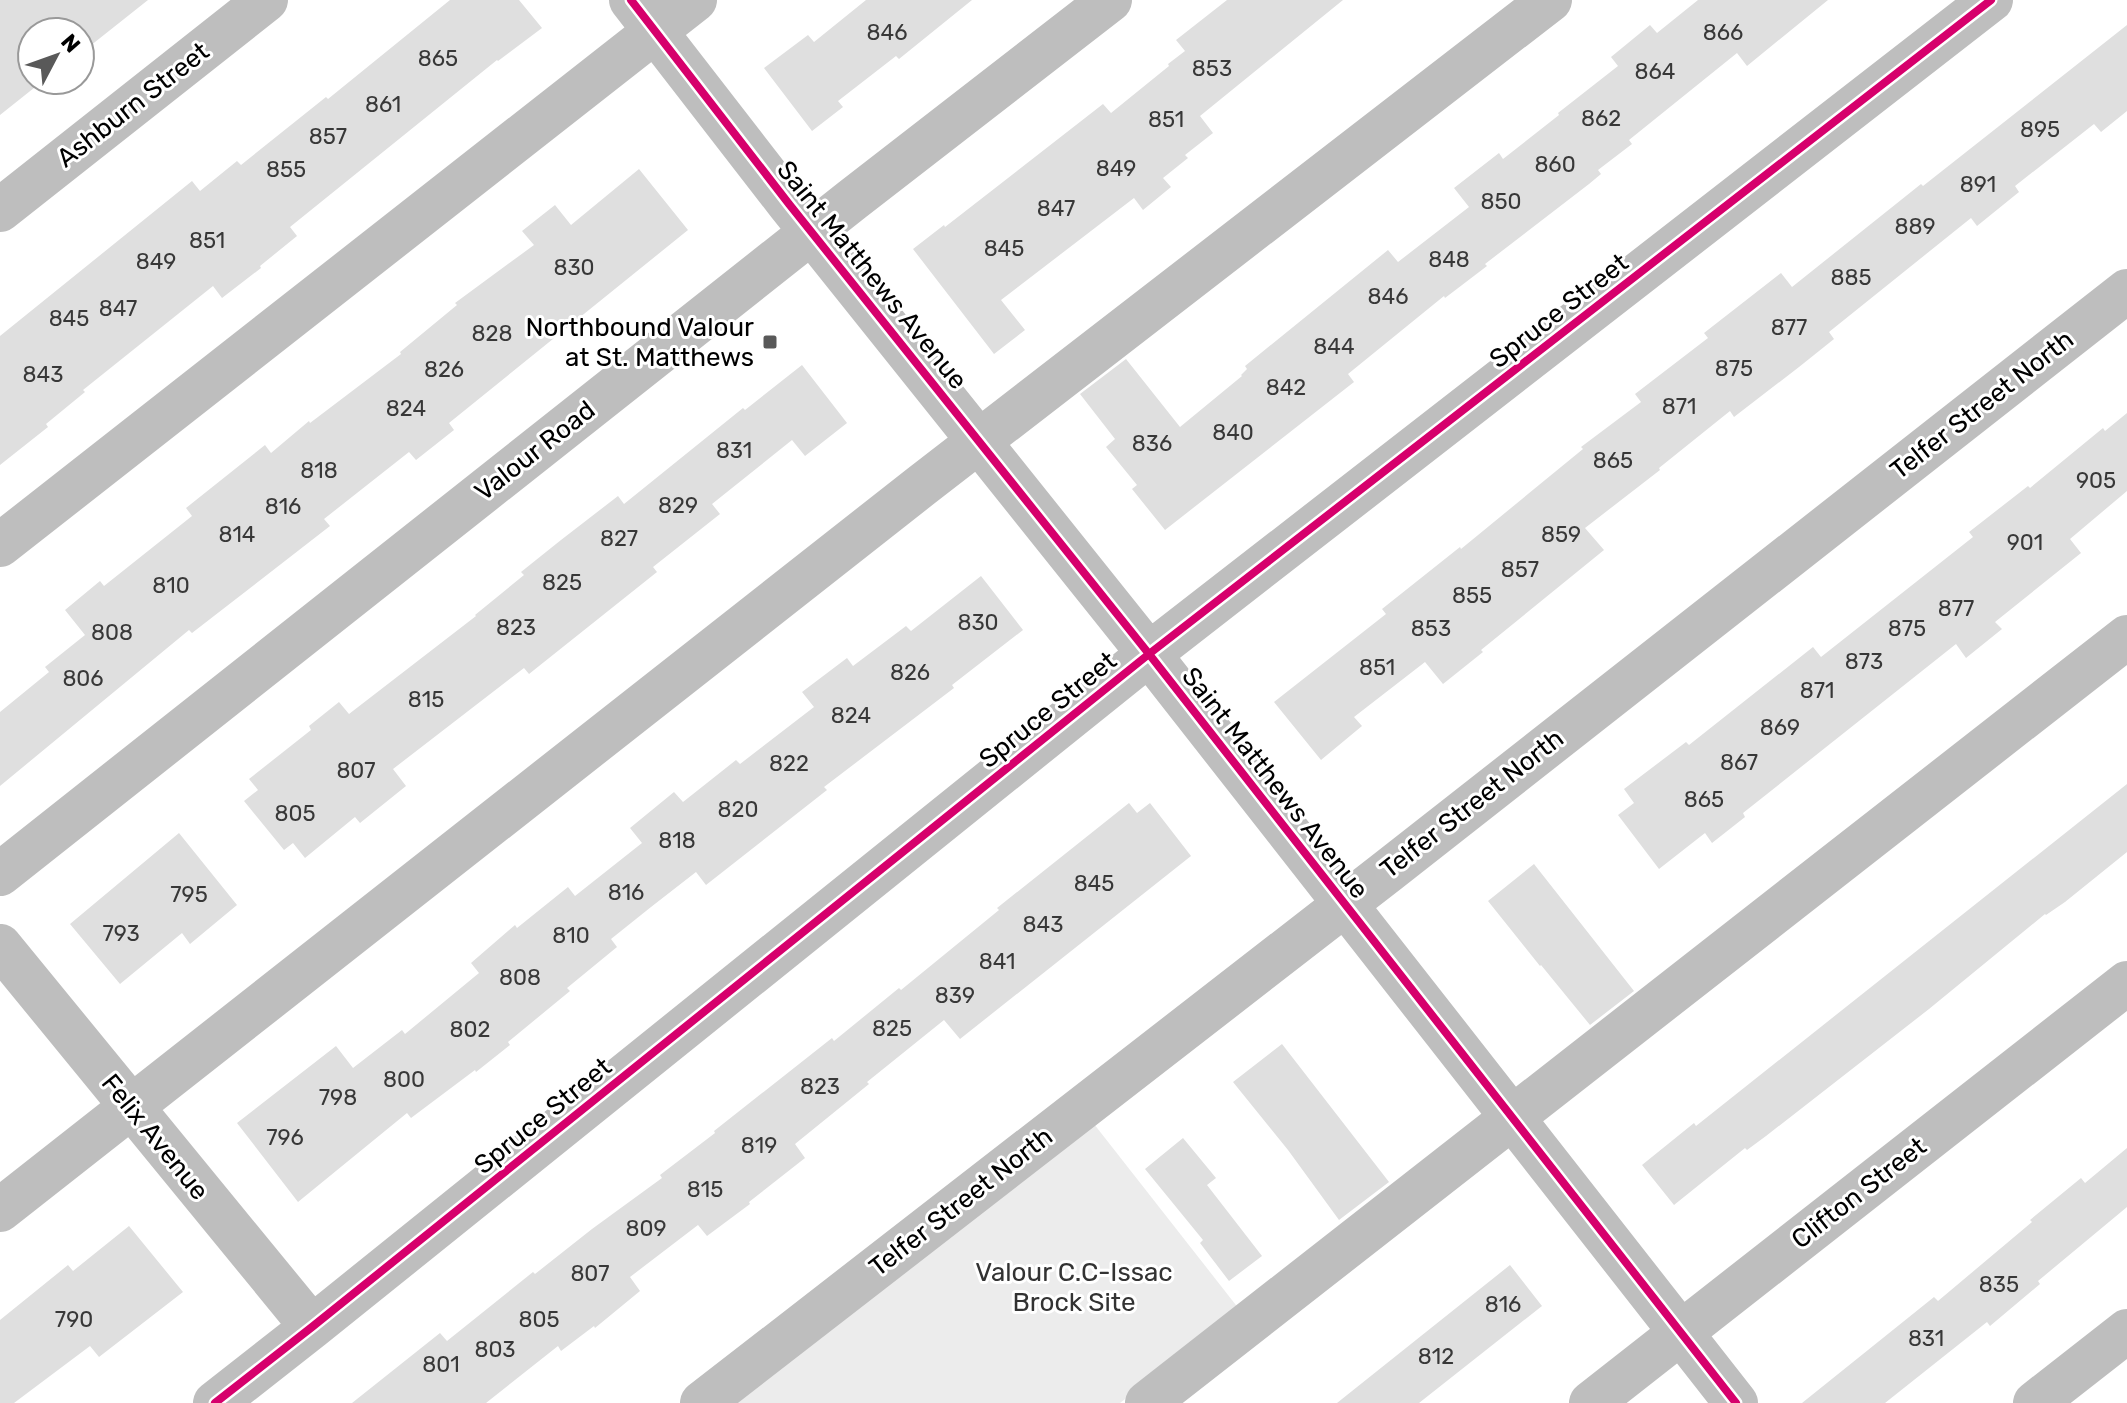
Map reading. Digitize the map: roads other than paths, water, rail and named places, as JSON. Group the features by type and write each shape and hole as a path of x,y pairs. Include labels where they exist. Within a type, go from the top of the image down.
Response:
{"street":[{"name":"Ashburn Street","path":"0,210 266,0"},
{"path":"0,545 643,16 695,0"},
{"name":"Valour Road","path":"0,874 811,232 1110,0"},
{"path":"0,1210 979,441 1550,0"},
{"name":"Spruce Street","path":"215,1403 1149,654 1991,0"},
{"name":"Saint Matthews Avenue","path":"643,16 811,232 1149,654 1736,1403"},
{"name":"Telfer Street North","path":"702,1403 2127,291"},
{"path":"1147,1403 2127,637"},
{"name":"Felix Avenue","path":"0,946 312,1327"},
{"name":"Clifton Street","path":"1591,1403 2127,983"},
{"path":"2035,1403 2127,1331"}],"place":[{"name":"Northbound Valour at St. Matthews","path":"770,342"}],"park label":[{"name":"Valour C.C-Issac Brock Site","path":"1074,1287"}]}
